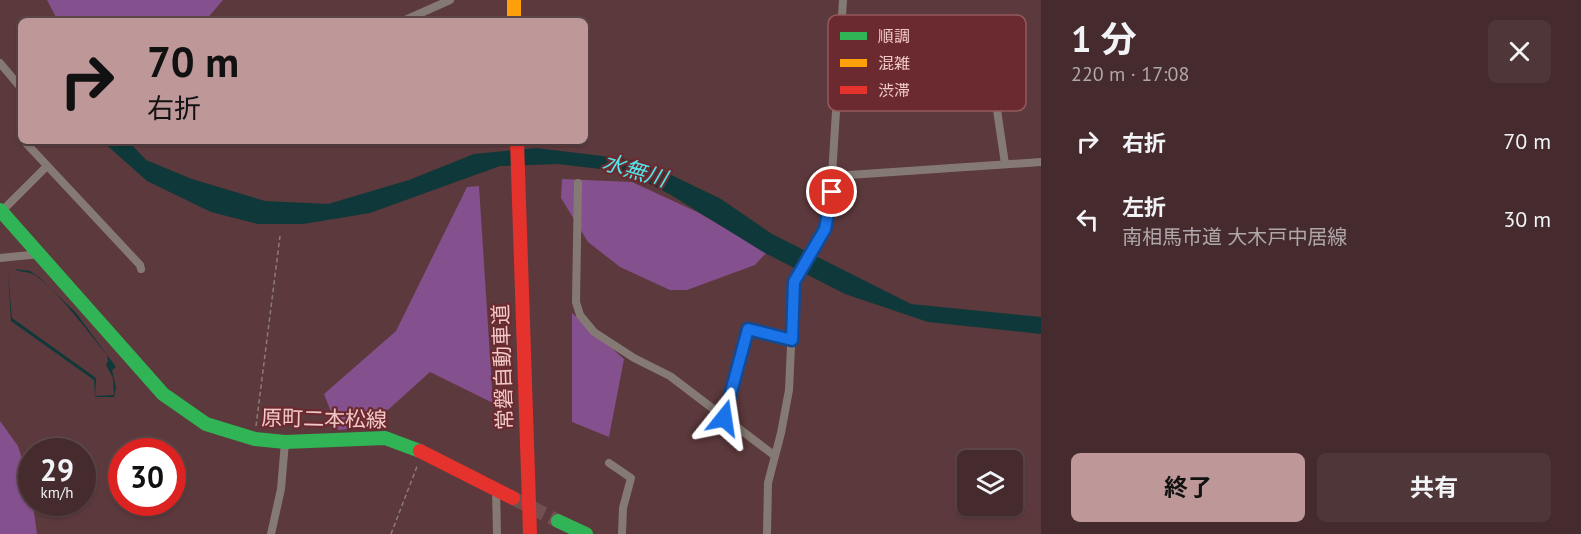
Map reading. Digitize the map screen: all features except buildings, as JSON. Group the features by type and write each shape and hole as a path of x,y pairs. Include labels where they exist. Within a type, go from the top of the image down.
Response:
{"main road":[{"path":"514,0 514,18"},
{"name":"常磐自動車道","path":"517,144 520,534"},
{"name":"常磐自動車道","path":"518,199 530,534"},
{"name":"原町二本松線","path":"1,211 163,394 207,424 255,439 285,442 376,438 403,443 513,498"},
{"path":"558,521 586,534"}],"street":[{"path":"410,18 450,0"},
{"path":"842,15 843,0"},
{"path":"0,63 18,84"},
{"path":"767,534 767,494 786,411 794,282 817,245 828,218 834,176 837,111"},
{"path":"997,111 1005,164"},
{"path":"27,144 140,265 141,269"},
{"path":"834,176 1041,162"},
{"path":"1,211 48,166"},
{"path":"578,183 576,302 580,315 594,332 603,335 634,358 670,376 775,456"},
{"path":"0,258 40,254"},
{"path":"724,418 748,329 792,340"},
{"path":"271,534 281,489 285,442"},
{"path":"609,463 632,478 623,508 622,534"},
{"path":"496,489 497,534"}],"path":[{"path":"255,439 280,236"},
{"path":"391,534 423,452"}],"shaded area":[{"path":"47,0 223,0 208,18 56,18"},
{"path":"562,179 632,182 697,212 767,252 755,265 687,290 670,290 620,267 588,242 561,198"},
{"path":"479,186 493,403 430,372 369,427 338,430 324,394 396,331 467,187"},
{"path":"572,313 624,359 609,437 572,422"},
{"path":"0,421 18,446 18,516 34,516 37,534 0,534"}],"water":[{"name":"水無川","path":"105,144 131,144 146,160 192,179 265,201 328,204 409,180 474,154 536,148 627,159 663,171 721,199 772,234 911,304 1041,317 1041,334 928,322 845,294 765,253 671,195 626,172 558,164 500,166 370,213 303,224 258,224 211,212 147,181"},
{"path":"15,269 30,271 46,284 32,274"},
{"path":"8,274 12,318 96,378 95,396 114,395 113,378 106,365 107,355 57,295 76,313 116,367 112,370 116,387 114,397 95,397 94,380 11,321"}],"tunnel":[{"path":"513,498 558,521"}],"traffic: fast":[{"path":"0,210 163,394 206,424 255,439 285,442 385,438 420,451"},
{"path":"558,521 586,534"}],"traffic: slow":[{"path":"514,0 514,18"}],"traffic: jam":[{"path":"517,144 530,534"},
{"path":"420,451 513,498"}],"route":[{"path":"724,418 748,329 792,340 794,282 825,229 832,192"}]}
